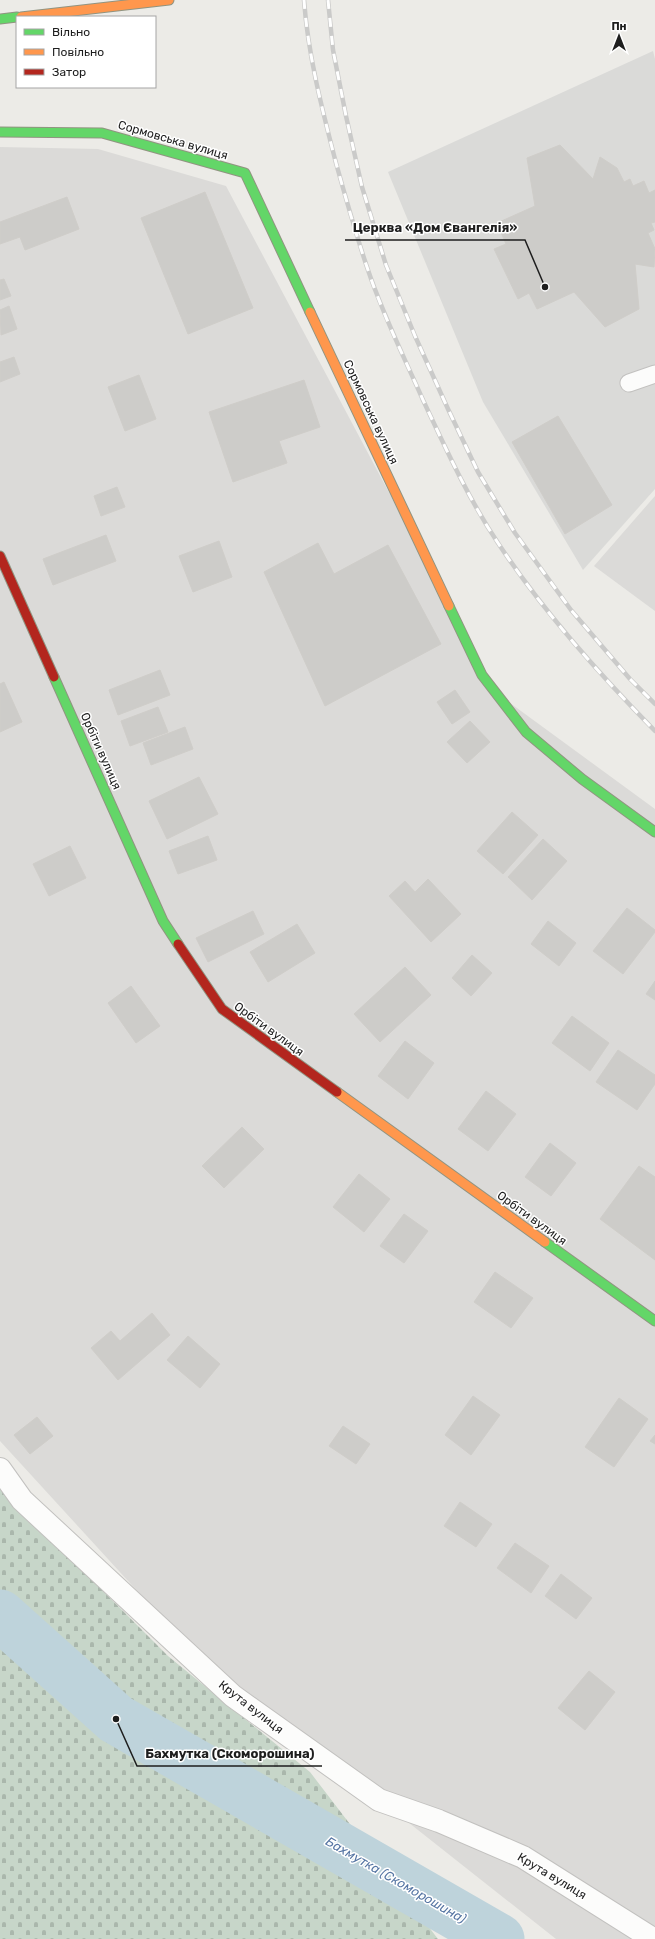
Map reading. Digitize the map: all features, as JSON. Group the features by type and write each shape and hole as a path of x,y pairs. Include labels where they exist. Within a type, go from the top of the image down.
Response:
{"street":[{"path":"30,16 169,0"},
{"path":"0,19 16,18"},
{"name":"Сормовська вулиця","path":"0,132 102,133 245,174 482,675 526,732 582,780 655,832"},
{"name":"Орбіти вулиця","path":"0,556 163,921 222,1009 655,1321"},
{"name":"Крута вулиця","path":"0,1469 22,1500 233,1696 379,1800 439,1821 523,1857 653,1939"}],"lane":[{"path":"629,383 655,374"}],"shaded area":[{"path":"653,51 655,59 655,489 583,570 483,402 388,172"},
{"path":"0,147 98,149 226,186 495,692 655,809 655,1939 556,1939 194,1653 0,1441"},
{"path":"655,496 655,611 594,566"}],"green space":[{"path":"0,1488 168,1656 310,1772 438,1939 0,1939"}],"building":[{"path":"560,145 593,179 600,157 617,168 624,182 630,179 633,186 644,181 649,193 655,190 655,222 651,223 654,230 648,233 655,249 654,267 635,264 639,309 605,327 574,292 537,309 529,293 518,299 494,249 506,244 497,223 535,206 527,158"},
{"path":"205,192 253,308 188,334 141,218"},
{"path":"67,197 79,229 25,250 20,237 0,244 0,222"},
{"path":"4,279 11,296 0,300 0,280"},
{"path":"9,306 17,329 1,335 0,310"},
{"path":"14,357 20,374 0,382 0,362"},
{"path":"139,375 156,419 125,431 108,387"},
{"path":"304,380 320,427 279,441 287,463 233,482 209,412"},
{"path":"558,416 612,505 565,534 512,442"},
{"path":"117,487 125,507 101,516 94,496"},
{"path":"106,535 116,561 53,585 43,559"},
{"path":"219,541 232,577 193,592 179,556"},
{"path":"318,543 334,574 388,545 441,644 325,706 264,572"},
{"path":"160,670 170,695 118,715 109,690"},
{"path":"4,682 22,722 0,732 0,684"},
{"path":"455,690 470,712 452,724 437,702"},
{"path":"158,707 168,732 130,746 121,721"},
{"path":"470,721 490,742 467,763 447,742"},
{"path":"185,727 193,749 151,765 143,743"},
{"path":"199,777 218,814 167,839 149,801"},
{"path":"512,812 538,835 503,874 477,851"},
{"path":"208,836 217,860 178,874 169,851"},
{"path":"543,839 567,861 532,900 508,877"},
{"path":"70,846 86,878 49,896 33,864"},
{"path":"428,879 461,914 431,942 389,896 405,881 415,892"},
{"path":"627,908 655,930 655,932 623,974 593,951"},
{"path":"253,911 264,934 208,962 196,938"},
{"path":"548,921 576,943 559,966 531,944"},
{"path":"297,924 315,953 268,982 250,952"},
{"path":"472,955 492,973 471,996 452,978"},
{"path":"405,967 431,995 380,1042 354,1014"},
{"path":"655,981 655,1000 646,994"},
{"path":"131,986 160,1026 136,1043 108,1003"},
{"path":"572,1016 609,1043 590,1071 552,1043"},
{"path":"405,1041 434,1063 408,1099 378,1076"},
{"path":"618,1050 655,1075 655,1084 637,1110 596,1082"},
{"path":"486,1091 516,1114 488,1151 458,1129"},
{"path":"242,1127 264,1149 224,1188 202,1166"},
{"path":"550,1143 576,1163 551,1196 525,1177"},
{"path":"639,1166 655,1177 655,1260 600,1219"},
{"path":"359,1174 390,1199 364,1232 333,1207"},
{"path":"404,1214 428,1231 404,1263 380,1246"},
{"path":"495,1272 533,1298 511,1328 474,1302"},
{"path":"152,1313 170,1335 118,1380 91,1348 111,1331 120,1341"},
{"path":"188,1336 220,1364 200,1388 167,1360"},
{"path":"473,1396 500,1415 471,1455 445,1435"},
{"path":"619,1398 648,1419 614,1467 585,1447"},
{"path":"37,1417 53,1436 30,1454 14,1435"},
{"path":"343,1426 370,1444 356,1464 329,1446"},
{"path":"655,1435 655,1444 650,1441"},
{"path":"460,1502 492,1524 476,1547 444,1526"},
{"path":"515,1543 549,1566 531,1593 497,1568"},
{"path":"561,1574 592,1598 576,1619 545,1596"},
{"path":"589,1671 615,1692 585,1730 558,1708"}],"waterway":[{"name":"Бахмутка (Скоморошина)","path":"0,1615 116,1719 499,1939"}],"railway":[{"path":"304,0 312,62 321,102 336,163 359,244 387,320 449,455 487,526 533,593 592,664 655,731"},
{"path":"328,0 333,50 362,187 386,265 415,336 448,409 478,472 515,533 571,610 630,679 655,704"}],"traffic: fast":[{"path":"0,19 16,17"},
{"path":"0,132 102,133 245,173 310,312"},
{"path":"449,606 482,675 526,732 582,779 655,832"},
{"path":"54,677 163,921 178,944"},
{"path":"545,1242 655,1321"}],"traffic: slow":[{"path":"30,16 169,0"},
{"path":"310,312 449,606"},
{"path":"337,1092 545,1242"}],"traffic: jam":[{"path":"0,556 54,677"},
{"path":"178,944 222,1009 337,1092"}],"place":[{"name":"Церква «Дом Євангелія»","path":"545,287"},
{"name":"Бахмутка (Скоморошина)","path":"116,1719"}]}
